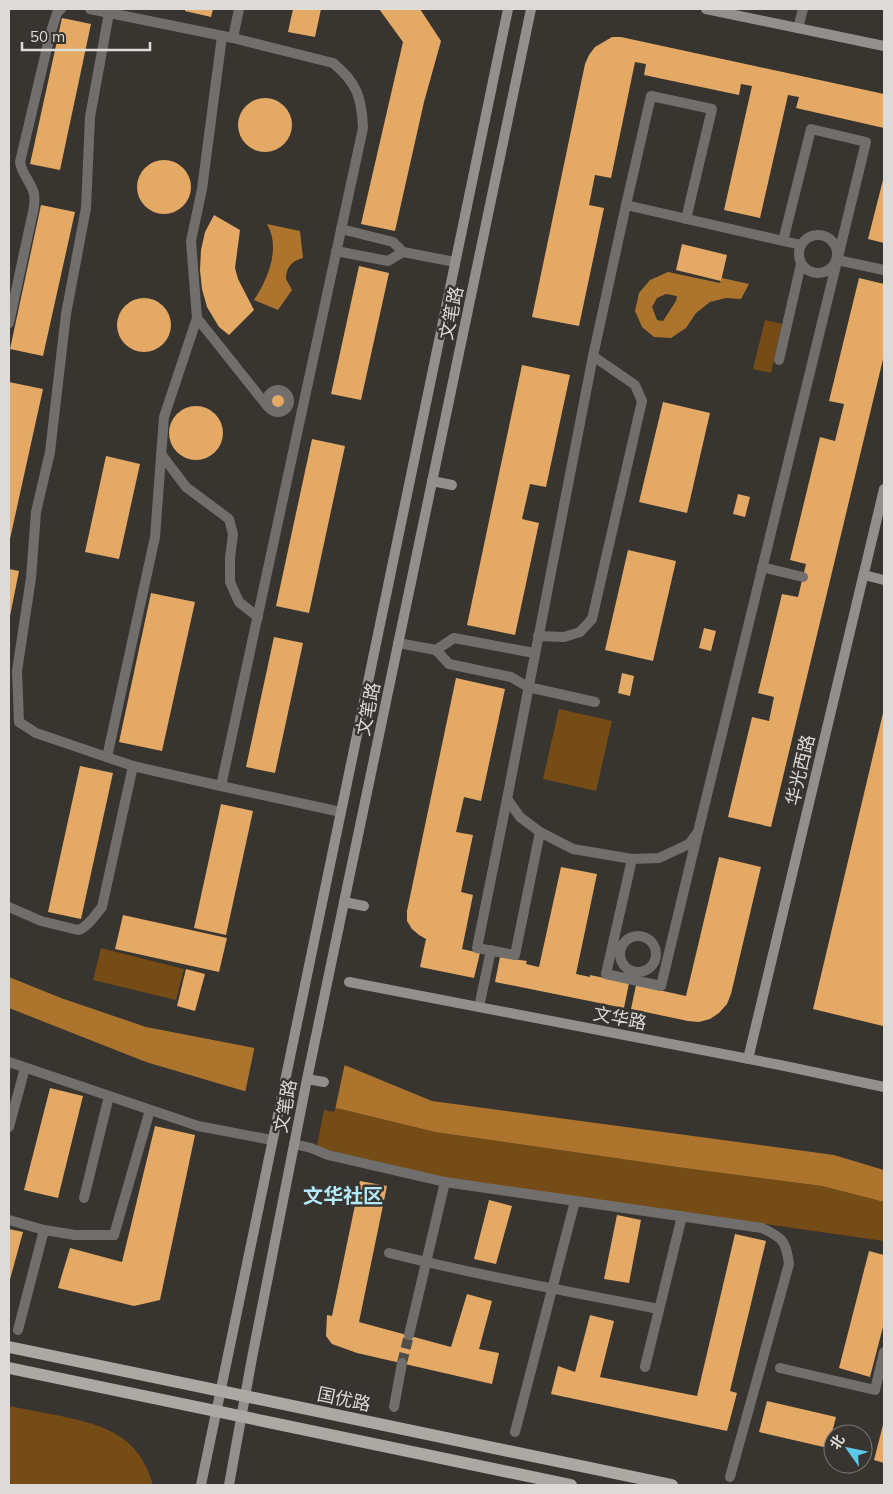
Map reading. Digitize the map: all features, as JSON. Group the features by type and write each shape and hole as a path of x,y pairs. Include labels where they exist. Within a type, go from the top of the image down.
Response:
{"main road":[{"name":"文笔路","path":"201,1485 508,9"},
{"name":"文笔路","path":"230,1485 241,1417 307,1079 531,9"},
{"path":"706,9 884,46"},
{"path":"432,481 452,485"},
{"name":"华光西路","path":"748,1059 884,489"},
{"path":"864,575 884,580"},
{"path":"344,902 364,906"},
{"name":"文华路","path":"349,982 884,1087"},
{"path":"307,1079 324,1082"},
{"name":"国优路","path":"9,1347 672,1485"},
{"path":"9,1368 572,1485"}],"street":[{"path":"9,323 34,207 34,194 29,182 21,171 20,162 50,34 56,13 61,9"},
{"path":"90,9 233,38 333,62 355,86 362,111 363,128 221,786"},
{"path":"233,38 238,9"},
{"path":"798,28 802,9"},
{"path":"109,12 90,117 86,208 66,314 50,452 36,512 31,578 17,671 19,722 36,733 133,766 341,812"},
{"path":"108,757 155,537 164,417 197,318 191,241 202,188 222,36"},
{"path":"540,832 515,955 477,948 593,356 651,96 712,109 686,219"},
{"path":"632,859 616,949 606,974 635,976 661,986 866,142 812,129 783,241"},
{"path":"626,205 801,245"},
{"path":"341,229 393,242 403,252 455,262"},
{"path":"779,360 801,264 799,251 801,245 810,236 822,235 833,242 836,247 837,260 830,270 824,273 817,274 811,272 801,264"},
{"path":"336,251 388,261 403,252"},
{"path":"837,260 884,270"},
{"path":"197,318 268,407 275,413 280,413 288,408 290,404 289,398 281,390 275,390 267,398 268,407"},
{"path":"538,636 564,637 580,632 592,619 642,401 635,385 593,356"},
{"path":"290,404 303,407"},
{"path":"161,454 186,488 229,519 233,534 230,582 239,602 258,617"},
{"path":"762,567 803,577"},
{"path":"436,650 454,638 534,653"},
{"path":"398,643 436,650 449,664 511,677 528,687 595,702"},
{"path":"9,907 41,921 78,930 82,929 102,907 133,766"},
{"path":"507,799 520,817 540,832 573,848 632,859 659,858 689,844 698,832"},
{"path":"616,949 633,936 645,936 651,940 656,951 654,962 646,970 635,976"},
{"path":"616,949 625,966 635,976"},
{"path":"479,1007 491,950"},
{"path":"656,957 667,960"},
{"path":"9,1062 198,1126 272,1140"},
{"path":"9,1127 25,1068"},
{"path":"84,1198 109,1096"},
{"path":"9,1220 44,1230 75,1235 114,1235 150,1110"},
{"path":"294,1144 328,1155 445,1182 762,1228 776,1235 786,1246 789,1264 730,1477"},
{"path":"409,1335 445,1182"},
{"path":"515,1432 575,1201"},
{"path":"645,1367 682,1216"},
{"path":"18,1330 44,1230"},
{"path":"389,1253 659,1309"},
{"path":"780,1368 875,1390 884,1352"},
{"path":"394,1407 402,1363"}],"shaded area":[{"path":"267,224 300,231 303,258 288,268 286,279 292,290 278,310 254,300 264,283 273,253 271,233"},
{"path":"668,272 720,283 722,278 749,284 741,299 726,298 710,302 696,313 686,328 671,338 654,337 642,327 635,311 639,293 650,280","holes":["666,294 677,296 676,301 663,321 657,320 652,307 657,298"]},
{"path":"765,320 782,324 771,373 753,369"},
{"path":"559,709 612,721 596,791 543,779"},
{"path":"101,948 184,969 176,1000 93,980"},
{"path":"9,977 61,998 146,1027 347,1066 432,1101 834,1155 884,1170 884,1202 822,1186 435,1132 340,1109 244,1091 146,1062 9,1008"},
{"path":"335,1108 435,1132 822,1186 884,1202 884,1241 446,1178 328,1150 317,1146 324,1110 334,1112"},
{"path":"9,1406 61,1416 107,1429 130,1444 147,1468 153,1485 9,1485"}],"pier":[{"path":"255,1045 345,1063 335,1110 245,1093"}],"building":[{"path":"185,9 213,9 211,17 185,11"},
{"path":"293,9 321,9 315,37 288,32"},
{"path":"379,9 420,9 441,41 424,102 395,231 361,224 403,42"},
{"path":"62,18 91,24 60,170 30,164"},
{"path":"612,37 621,37 884,94 884,128 796,108 799,97 788,95 760,218 724,210 752,86 741,84 739,95 644,75 646,64 635,62 611,178 595,175 589,205 604,208 579,326 532,317 585,64 595,47"},
{"path":"260,98 270,98 280,102 288,110 292,125 288,140 280,148 270,152 260,152 250,148 242,140 238,130 238,120 242,110 250,102"},
{"path":"159,160 169,160 179,164 187,172 191,187 187,202 179,210 169,214 159,214 149,210 141,202 137,192 137,182 141,172 149,164"},
{"path":"884,176 884,243 868,239"},
{"path":"41,205 75,212 43,356 10,349"},
{"path":"214,215 240,230 235,268 238,279 254,310 229,335 219,327 207,307 202,289 200,270 201,250 205,232"},
{"path":"682,244 727,255 721,281 676,270"},
{"path":"359,266 389,273 361,400 331,394"},
{"path":"859,278 884,284 884,355 771,827 728,817 752,717 769,721 774,697 758,693 782,594 798,597 806,564 790,560 820,437 835,441 844,404 829,401"},
{"path":"139,298 149,298 159,302 167,310 171,325 167,340 159,348 149,352 139,352 129,348 121,340 117,330 117,320 121,310 129,302"},
{"path":"522,365 570,375 546,487 530,484 522,519 539,523 515,635 467,625"},
{"path":"9,382 43,389 10,539 9,539"},
{"path":"278,392 284,395 287,401 284,407 278,410 272,407 269,401 272,395"},
{"path":"663,402 710,413 687,513 639,502"},
{"path":"191,406 201,406 211,410 219,418 223,433 219,448 211,456 201,460 191,460 181,456 173,448 169,438 169,428 173,418 181,410"},
{"path":"312,439 345,446 309,613 276,606"},
{"path":"106,456 140,464 119,559 85,552"},
{"path":"738,494 750,497 745,517 733,514"},
{"path":"628,550 676,561 653,661 605,650"},
{"path":"9,569 19,571 10,616 9,616"},
{"path":"151,593 195,602 162,751 119,742"},
{"path":"704,628 716,631 711,651 699,648"},
{"path":"274,637 303,643 275,773 246,767"},
{"path":"622,673 634,676 630,696 618,693"},
{"path":"456,678 505,689 481,801 464,797 456,832 473,835 461,892 473,895 462,949 480,953 474,978 420,967 426,939 412,929 407,921 407,911"},
{"path":"884,709 884,1020 883,1026 813,1009"},
{"path":"80,766 113,773 81,919 48,912"},
{"path":"221,804 253,811 226,935 194,928"},
{"path":"719,857 761,867 727,1004 710,1019 699,1022 631,1009 636,985 686,996"},
{"path":"561,867 597,874 576,974 629,983 624,1008 495,982 500,957 527,961 526,964 539,967"},
{"path":"123,915 227,938 219,972 115,949"},
{"path":"186,969 205,974 195,1011 177,1006"},
{"path":"50,1088 83,1096 58,1198 24,1190"},
{"path":"155,1126 195,1135 160,1300 134,1306 58,1288 70,1248 122,1262"},
{"path":"360,1181 387,1186 359,1322 451,1347 467,1294 492,1301 479,1349 499,1353 492,1384 357,1353 332,1344 326,1336 327,1315 332,1316"},
{"path":"489,1200 512,1206 496,1264 474,1259"},
{"path":"617,1215 641,1220 629,1283 604,1279"},
{"path":"9,1229 23,1232 9,1283"},
{"path":"735,1234 766,1241 730,1391 737,1393 727,1431 551,1394 558,1366 575,1372 590,1315 614,1321 600,1377 697,1396"},
{"path":"869,1251 884,1255 884,1323 870,1377 839,1368"},
{"path":"767,1401 836,1417 834,1424 823,1424 823,1447 759,1432"},
{"path":"884,1421 884,1463 874,1460"}],"tunnel":[{"path":"402,1363 409,1335"}],"district":[{"name":"文华社区","path":"343,1195"}]}
